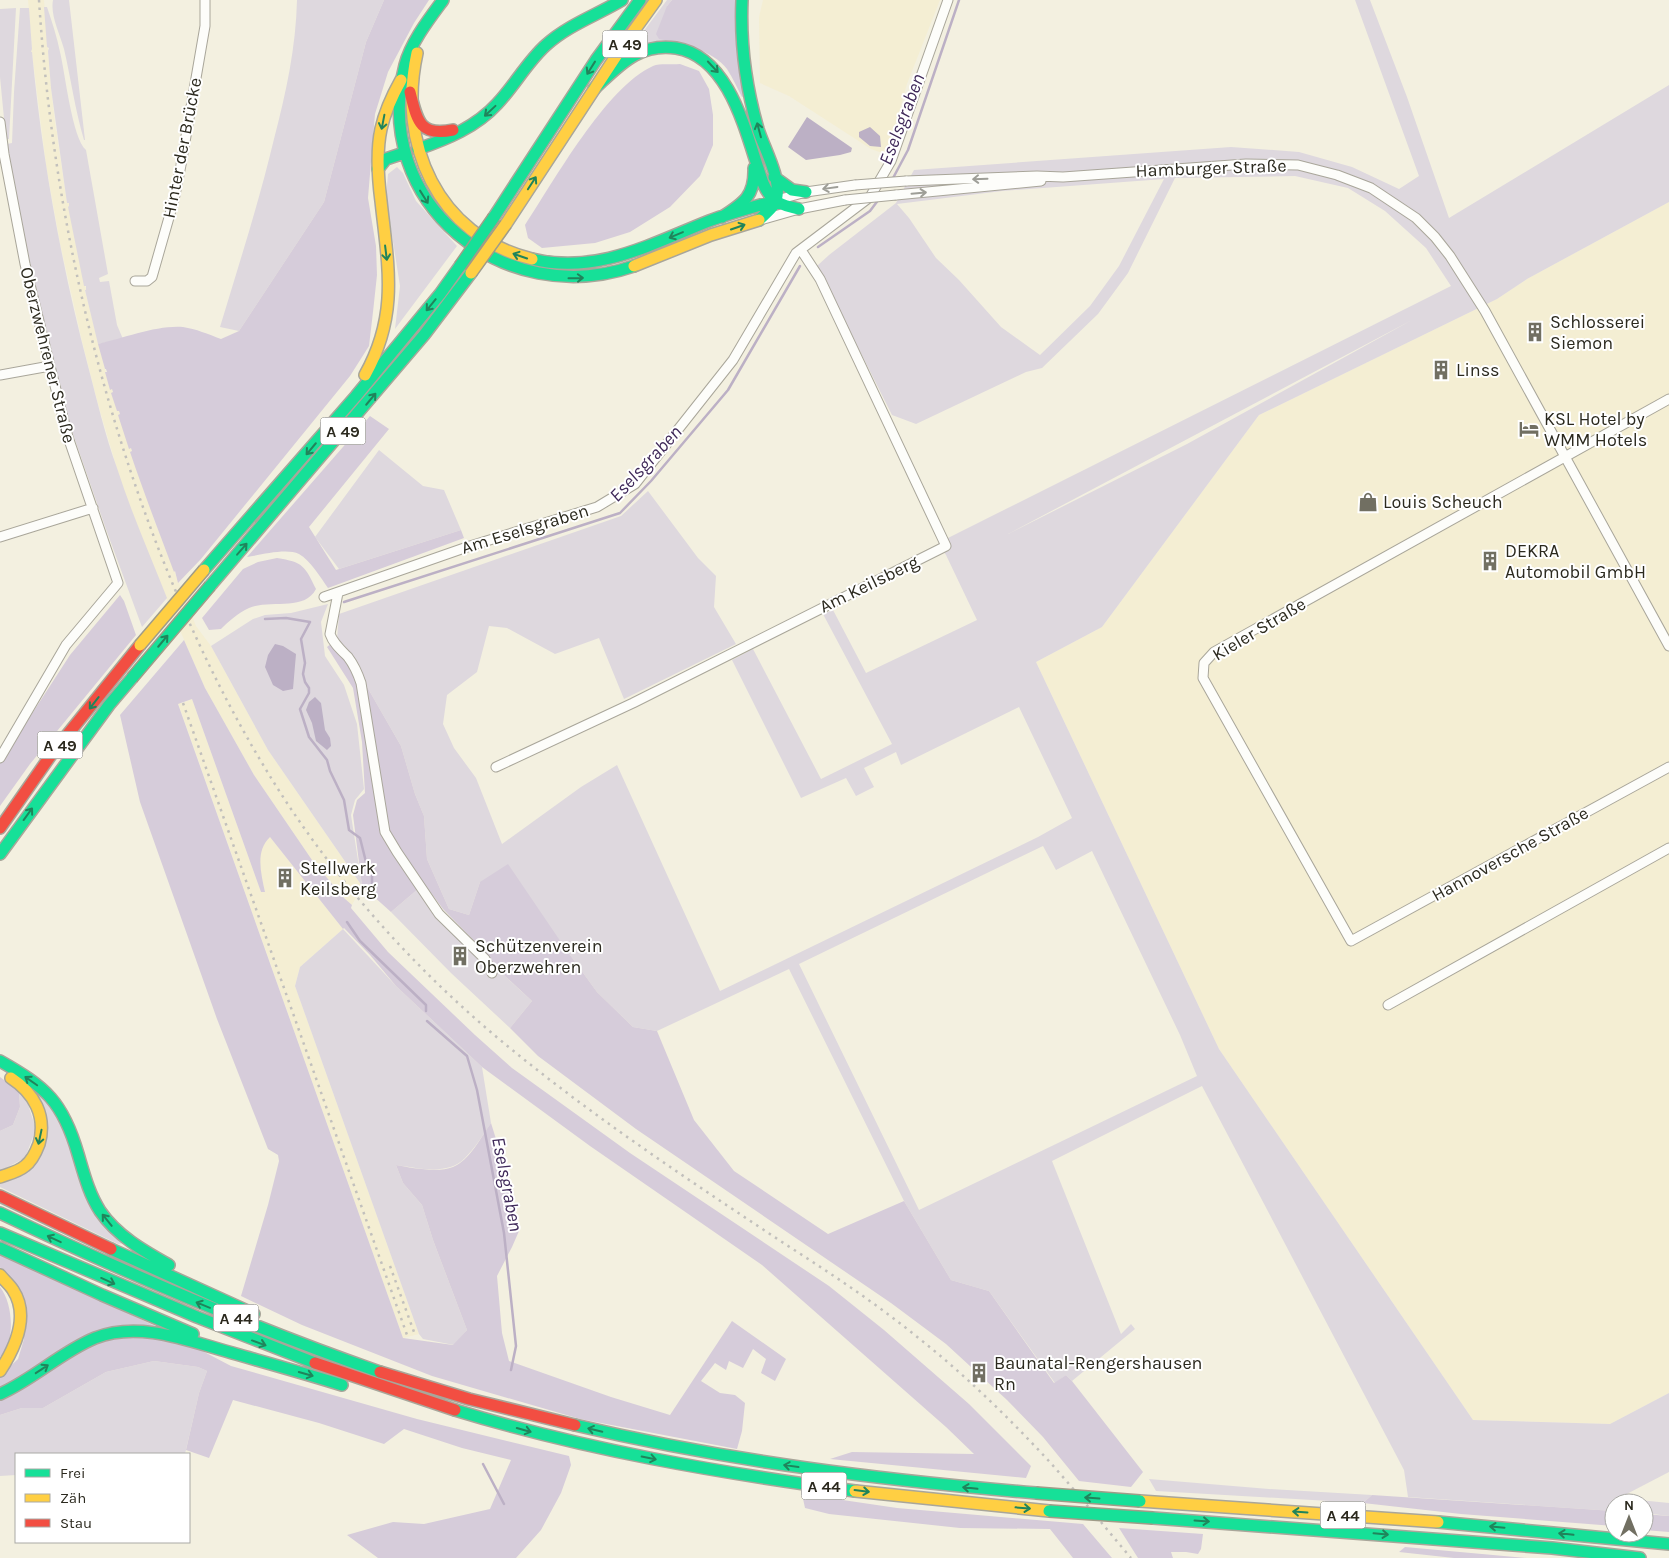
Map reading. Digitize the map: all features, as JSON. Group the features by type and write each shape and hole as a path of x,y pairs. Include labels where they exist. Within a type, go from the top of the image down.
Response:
{"main road":[{"path":"444,0 408,54 401,80 398,105 399,122 404,153 413,178 425,200 439,217 456,234 492,259 519,270 547,276 583,278 617,272 697,241 759,220 772,207 775,201 776,188 764,151 750,92 743,51 742,0"},
{"path":"378,169 386,159 451,137 472,125 498,103 538,53 555,38 622,0"},
{"name":"A 49","path":"0,828 51,755 124,665 204,570 310,450 440,294 494,217 596,60 640,0"},
{"name":"A 49","path":"0,854 109,704 424,335 506,224 594,89 656,0"},
{"path":"424,29 414,62 410,92 411,120 418,149 436,191 457,218 476,234 499,247 537,261 564,265 602,262 633,253 722,217 775,201"},
{"path":"594,89 623,62 644,50 666,46 694,53 713,66 723,79 767,192 780,204 799,209"},
{"path":"342,412 375,356 387,317 389,280 379,196 378,169 384,113 390,98 401,80"},
{"path":"410,92 418,121 428,131 443,133 472,125"},
{"path":"722,217 744,202 752,193 755,180 753,156"},
{"path":"774,177 792,190 806,192"},
{"path":"0,1062 32,1080 53,1099 61,1110 73,1135 90,1191 103,1216 112,1226 154,1256 235,1305"},
{"path":"0,1072 15,1080 26,1089 41,1115 42,1129 35,1156 26,1166 0,1177"},
{"path":"0,1196 63,1227 235,1305 320,1341 452,1389 480,1402"},
{"name":"A 44","path":"0,1213 127,1273 203,1305 377,1370 480,1402 605,1432 745,1460 906,1482 1140,1501 1404,1519 1669,1544"},
{"name":"A 44","path":"0,1233 134,1292 251,1340 357,1380 477,1417 602,1448 740,1476 980,1505 1552,1548 1640,1558"},
{"path":"0,1248 102,1295 260,1360"},
{"path":"0,1275 13,1291 19,1309 20,1325 16,1344 9,1359 0,1371"},
{"path":"0,1394 78,1346 112,1333 130,1331 182,1339 404,1403 477,1417"}],"street":[{"name":"Hinter der Brücke","path":"135,281 146,281 152,277 174,200 205,26 205,0"},
{"name":"Am Eselsgraben","path":"324,597 470,546 597,507 635,484 733,360 792,259 870,197 874,191 891,161 948,0"},
{"name":"Oberzwehrener Straße","path":"0,122 2,154 25,264 68,437 118,583 66,645 8,746"},
{"name":"Hamburger Straße","path":"775,201 806,192 855,185 906,181 1037,176 1063,177 1246,164 1282,164 1317,169 1372,188 1416,218 1450,256 1485,311 1669,646"},
{"path":"759,220 799,209 845,200 985,187 1063,177"},
{"name":"Am Keilsberg","path":"496,767 633,703 946,546 820,279 801,250"},
{"path":"0,375 50,366"},
{"name":"Kieler Straße","path":"1351,941 1203,678 1204,663 1214,652 1669,399"},
{"path":"0,537 92,508"},
{"path":"338,593 330,634 332,640 350,659 361,683 385,832 439,914 485,958 492,973"},
{"path":"0,739 8,746 0,758"},
{"name":"Hannoversche Straße","path":"1351,941 1669,766"},
{"path":"1388,1005 1669,848"}],"shaded area":[{"path":"28,0 44,0 56,131 58,131 67,203 69,203 85,291 110,389 112,389 117,411 119,411 132,452 130,452 153,517 196,626 211,646 268,750 362,886 352,905 312,860 254,775 205,688 159,582 123,489 98,404 60,243 46,165 31,52"},
{"path":"53,0 69,0 85,140 78,117 64,49 54,18"},
{"path":"297,0 384,0 366,42 324,202 239,331 220,327 255,210 283,104 290,70"},
{"path":"384,0 429,0 414,23 388,72 375,114 368,198 376,246 377,275 369,346 350,376 201,559 178,583 130,452 132,451 131,448 129,449 118,415 120,414 117,411 111,393 113,392 112,389 110,390 105,372 107,372 98,344 162,328 183,327 221,339 239,331 324,202 366,42"},
{"path":"667,0 672,0 667,6 669,41 628,52"},
{"path":"672,0 736,0 745,96 742,97 727,69 714,57 696,48 659,39 656,34 667,6"},
{"path":"763,0 940,0 907,84 888,150 882,153 871,149 789,96 760,83 759,17"},
{"path":"1355,0 1370,0 1407,97 1449,218 1669,85 1669,202 1527,279 1497,299 1259,415 1102,627 1036,662 1219,1049 1473,1420 1610,1424 1669,1393 1669,1472 1629,1493 1604,1493 1604,1510 1408,1497 1404,1470 1202,1086 1052,1161 1121,1334 1131,1324 1135,1329 1072,1381 1066,1375 1055,1383 989,1291 951,1280 904,1201 789,969 657,1031 633,1027 597,992 565,948 480,882 469,915 449,909 427,859 424,816 415,794 401,746 366,685 355,659 337,639 339,614 621,516 648,491 698,558 716,576 714,607 736,644 624,699 599,638 555,654 507,628 489,626 477,672 447,695 443,724 454,748 476,778 502,844 581,787 617,765 720,991 1038,837 1072,818 1019,707 901,765 896,752 864,768 874,787 856,796 846,778 801,798 732,660 753,649 821,779 892,744 823,614 833,610 866,673 977,620 946,555 938,543 1451,286 1426,248 1385,211 1348,188 1295,176 1175,178 1128,273 1098,314 1042,368 1026,372 916,424 892,415 817,266 896,203 914,170 1231,147 1299,152 1352,167 1399,189 1419,176","holes":["1164,179 1119,266 1090,306 1040,355 1001,327 959,280 936,258 909,218 897,204 1002,191","1412,320 1187,444 1008,534","1043,846 1056,870 1092,851 1180,1035 1197,1076 919,1210 799,964"]},
{"path":"44,7 47,7 57,41 73,119 81,143 86,150 108,274 99,278 100,282 109,281 117,325 123,339 98,344 85,290 86,286 84,286 68,207 69,203 67,203 51,88"},
{"path":"16,8 9,139 6,139 0,77 0,9"},
{"path":"20,8 29,8 31,52 47,171 78,327 101,417 122,484 167,598 142,627 66,414 31,270 7,144 12,143"},
{"path":"680,64 699,71 709,89 713,115 713,145 700,176 670,207 630,232 595,243 542,248 528,238 525,225 599,114 635,77 653,66"},
{"path":"807,117 852,148 851,152 806,160 788,147"},
{"path":"870,127 880,136 881,147 870,146 859,137 859,132"},
{"path":"397,167 403,173 416,201 457,246 395,329 400,286 386,197 388,174"},
{"path":"1669,202 1669,1393 1610,1424 1473,1420 1219,1049 1036,662 1102,627 1259,415 1497,299 1527,279"},
{"path":"370,416 389,429 309,527 336,570 461,530 464,538 328,588 311,565 294,552 247,557"},
{"path":"379,450 423,486 444,490 461,530 339,569 315,537"},
{"path":"277,558 293,561 306,570 316,589 311,596 295,603 267,604 249,608 234,617 221,629 209,630 202,618 243,569 258,562"},
{"path":"120,595 136,635 30,764 0,806 0,763 70,655"},
{"path":"328,604 321,622 325,656 344,685 357,724 364,789 355,800 351,815 362,886 268,750 211,646 253,619 265,615 291,613"},
{"path":"337,639 355,659 366,685 401,746 415,794 424,816 427,859 449,909 469,915 480,882 508,864 597,992 633,1027 657,1031 694,1120 734,1171 828,1234 904,1201 951,1280 989,1291 1054,1383 1066,1375 1072,1381 1143,1472 1131,1487 1079,1481 1043,1437 1007,1400 946,1344 891,1303 636,1129 538,1056 510,1028 532,1001 492,964 486,953 443,909 426,886 418,889 391,912 362,886 353,815 357,800 365,793 362,742 353,688 327,647"},
{"path":"184,640 205,688 254,775 312,860 352,905 351,908 388,952 512,1068 630,1153 829,1286 884,1330 969,1404 1031,1466 1026,1478 830,1459 852,1452 974,1454 946,1427 762,1265 590,1146 482,1067 396,986 370,955 343,929 270,837 262,849 260,863 265,892 261,892 192,699 178,704 403,1338 453,1345 467,1330 433,1240 422,1205 403,1183 396,1165 433,1170 453,1167 470,1154 491,1123 501,1155 519,1231 497,1276 502,1333 509,1361 611,1397 670,1415 732,1321 786,1359 775,1381 761,1373 766,1359 753,1349 743,1368 729,1361 726,1370 715,1363 701,1381 720,1393 735,1395 745,1403 742,1431 737,1449 580,1419 432,1376 302,1325 241,1296 268,1205 279,1161 278,1155 268,1149 217,1019 140,802 120,715"},
{"path":"275,644 283,646 296,654 293,689 283,691 273,685 265,667 268,655"},
{"path":"315,697 321,703 325,730 330,738 331,746 327,750 316,741 312,723 306,710 309,702"},
{"path":"192,699 261,892 265,891 260,870 260,855 261,849 270,837 343,929 300,967 295,986 419,1334 403,1338 178,703"},
{"path":"418,889 496,968 532,1001 510,1028 451,973 391,912"},
{"path":"343,929 396,986 482,1067 491,1123 469,1154 458,1164 441,1169 423,1169 396,1165 403,1183 422,1205 433,1240 467,1330 454,1345 423,1339 419,1334 295,986 300,967"},
{"path":"0,1077 19,1091 20,1107 13,1125 0,1131"},
{"path":"29,1087 50,1103 125,1243 118,1244 0,1187 0,1180 41,1154"},
{"path":"19,1091 27,1101 36,1129 25,1158 0,1171 0,1131 13,1125 20,1107"},
{"path":"0,1253 153,1325 231,1366 417,1419 569,1456 571,1465 561,1493 541,1530 516,1558 378,1558 347,1535 393,1522 424,1524 490,1509 511,1460 462,1448 404,1429 384,1444 319,1423 233,1400 209,1458 186,1450 199,1393 207,1371 198,1367 154,1361 106,1372 43,1408 22,1408 0,1415 0,1376 18,1359 24,1339 0,1267"},
{"path":"0,1287 8,1303 11,1322 9,1342 0,1357"},
{"path":"154,1361 198,1367 207,1371 199,1393 185,1453 15,1453 15,1475 0,1476 0,1415 22,1408 43,1408 106,1372"},
{"path":"1149,1479 1372,1495 1363,1503 1156,1491"},
{"path":"802,1494 897,1508 1083,1524 1112,1558 1073,1558 1050,1529 960,1528 829,1514 805,1508"},
{"path":"1372,1495 1604,1510 1604,1525 1461,1514 1363,1503"},
{"path":"1654,1502 1669,1503 1669,1516 1654,1514"},
{"path":"1654,1515 1669,1516 1669,1532 1654,1531"},
{"path":"1119,1528 1203,1534 1201,1549 1198,1554 1171,1552 1173,1558 1138,1558"},
{"path":"1405,1547 1527,1558 1454,1558 1399,1552"}],"waterway":[{"name":"Eselsgraben","path":"892,180 908,150 959,0"},
{"name":"Eselsgraben","path":"818,247 870,211 879,199"},
{"name":"Eselsgraben","path":"344,602 620,513 651,481 728,390 800,266"},
{"name":"Eselsgraben","path":"265,619 286,618 310,622 301,639 305,663 303,674 309,688 309,693 300,709 309,737 327,760 330,771 344,800 349,830 360,838 366,862 372,871 372,885 369,891"},
{"name":"Eselsgraben","path":"347,922 360,941 426,1005 426,1011"},
{"name":"Eselsgraben","path":"427,1021 467,1056 477,1090 504,1233 516,1346 511,1370"},
{"name":"Eselsgraben","path":"483,1464 504,1504"}],"railway":[{"path":"39,0 53,139 77,277 93,345 133,479 170,579 215,677 249,741 311,838 392,937 421,968 483,1026 548,1079 614,1128 852,1288 933,1350 984,1395 1032,1443 1131,1558"},
{"path":"183,703 407,1335"},
{"path":"390,1266 414,1332"}],"traffic: fast":[{"path":"443,0 421,31 408,56 405,65 399,115 408,161 428,201 458,234 495,259 538,273 585,276 634,266"},
{"path":"418,149 440,141 480,119 503,97 546,45 573,26 622,0"},
{"path":"494,217 596,60 640,0"},
{"path":"742,0 742,33 747,81 758,129 774,171 777,188 775,203 759,220"},
{"path":"594,89 624,62 645,51 660,47 671,47 695,55 711,67 724,83 743,123 763,183 769,195 781,204 799,209"},
{"path":"378,169 386,159 404,153"},
{"path":"722,217 747,198 753,186 754,168"},
{"path":"774,177 792,190 806,192"},
{"path":"532,259 556,263 579,263 623,255 717,218 775,201"},
{"path":"460,266 494,217"},
{"path":"204,570 356,396 440,294 460,266"},
{"path":"210,586 424,335 471,273"},
{"path":"132,678 210,586"},
{"path":"0,854 109,705 132,678"},
{"path":"0,1061 41,1088 59,1109 72,1136 93,1198 107,1220 132,1242 169,1265"},
{"path":"0,1213 188,1298 331,1355 380,1372"},
{"path":"0,1233 197,1317 315,1363"},
{"path":"0,1248 193,1334"},
{"path":"111,1249 254,1314"},
{"path":"0,1394 95,1338 112,1333 130,1331 148,1332 184,1339 342,1385"},
{"path":"455,1410 553,1437 653,1459 855,1491"},
{"path":"575,1425 689,1449 804,1468 1036,1493"},
{"path":"1036,1493 1140,1501"},
{"path":"1049,1511 1153,1518"},
{"path":"1153,1518 1552,1548 1640,1558"},
{"path":"1438,1522 1669,1544"}],"traffic: slow":[{"path":"506,224 620,50 656,0"},
{"path":"417,53 412,87 413,120 420,152 431,181 449,207 471,230 499,247 532,259"},
{"path":"365,375 376,353 387,310 388,269 378,174 379,138 387,110 401,80"},
{"path":"634,266 711,235 759,220"},
{"path":"471,273 506,224"},
{"path":"140,645 204,570"},
{"path":"0,1177 22,1168 32,1159 37,1150 41,1134 40,1115 37,1106 26,1091 11,1078"},
{"path":"0,1275 12,1288 18,1300 20,1310 20,1321 15,1342 0,1371"},
{"path":"855,1491 1049,1511"},
{"path":"1140,1501 1438,1522"}],"traffic: jam":[{"path":"410,92 421,124 433,131 453,130"},
{"path":"0,828 51,755 140,645"},
{"path":"0,1196 111,1249"},
{"path":"315,1363 455,1410"},
{"path":"380,1372 469,1399 575,1425"}],"place":[{"name":"Schlosserei Siemon","path":"1535,332"},
{"name":"Linss","path":"1441,370"},
{"name":"KSL Hotel by WMM Hotels","path":"1529,429"},
{"name":"Louis Scheuch","path":"1368,502"},
{"name":"DEKRA Automobil GmbH","path":"1490,561"},
{"name":"Stellwerk Keilsberg","path":"285,878"},
{"name":"Schützenverein Oberzwehren","path":"460,956"},
{"name":"Baunatal-Rengershausen Rn","path":"979,1373"}]}
